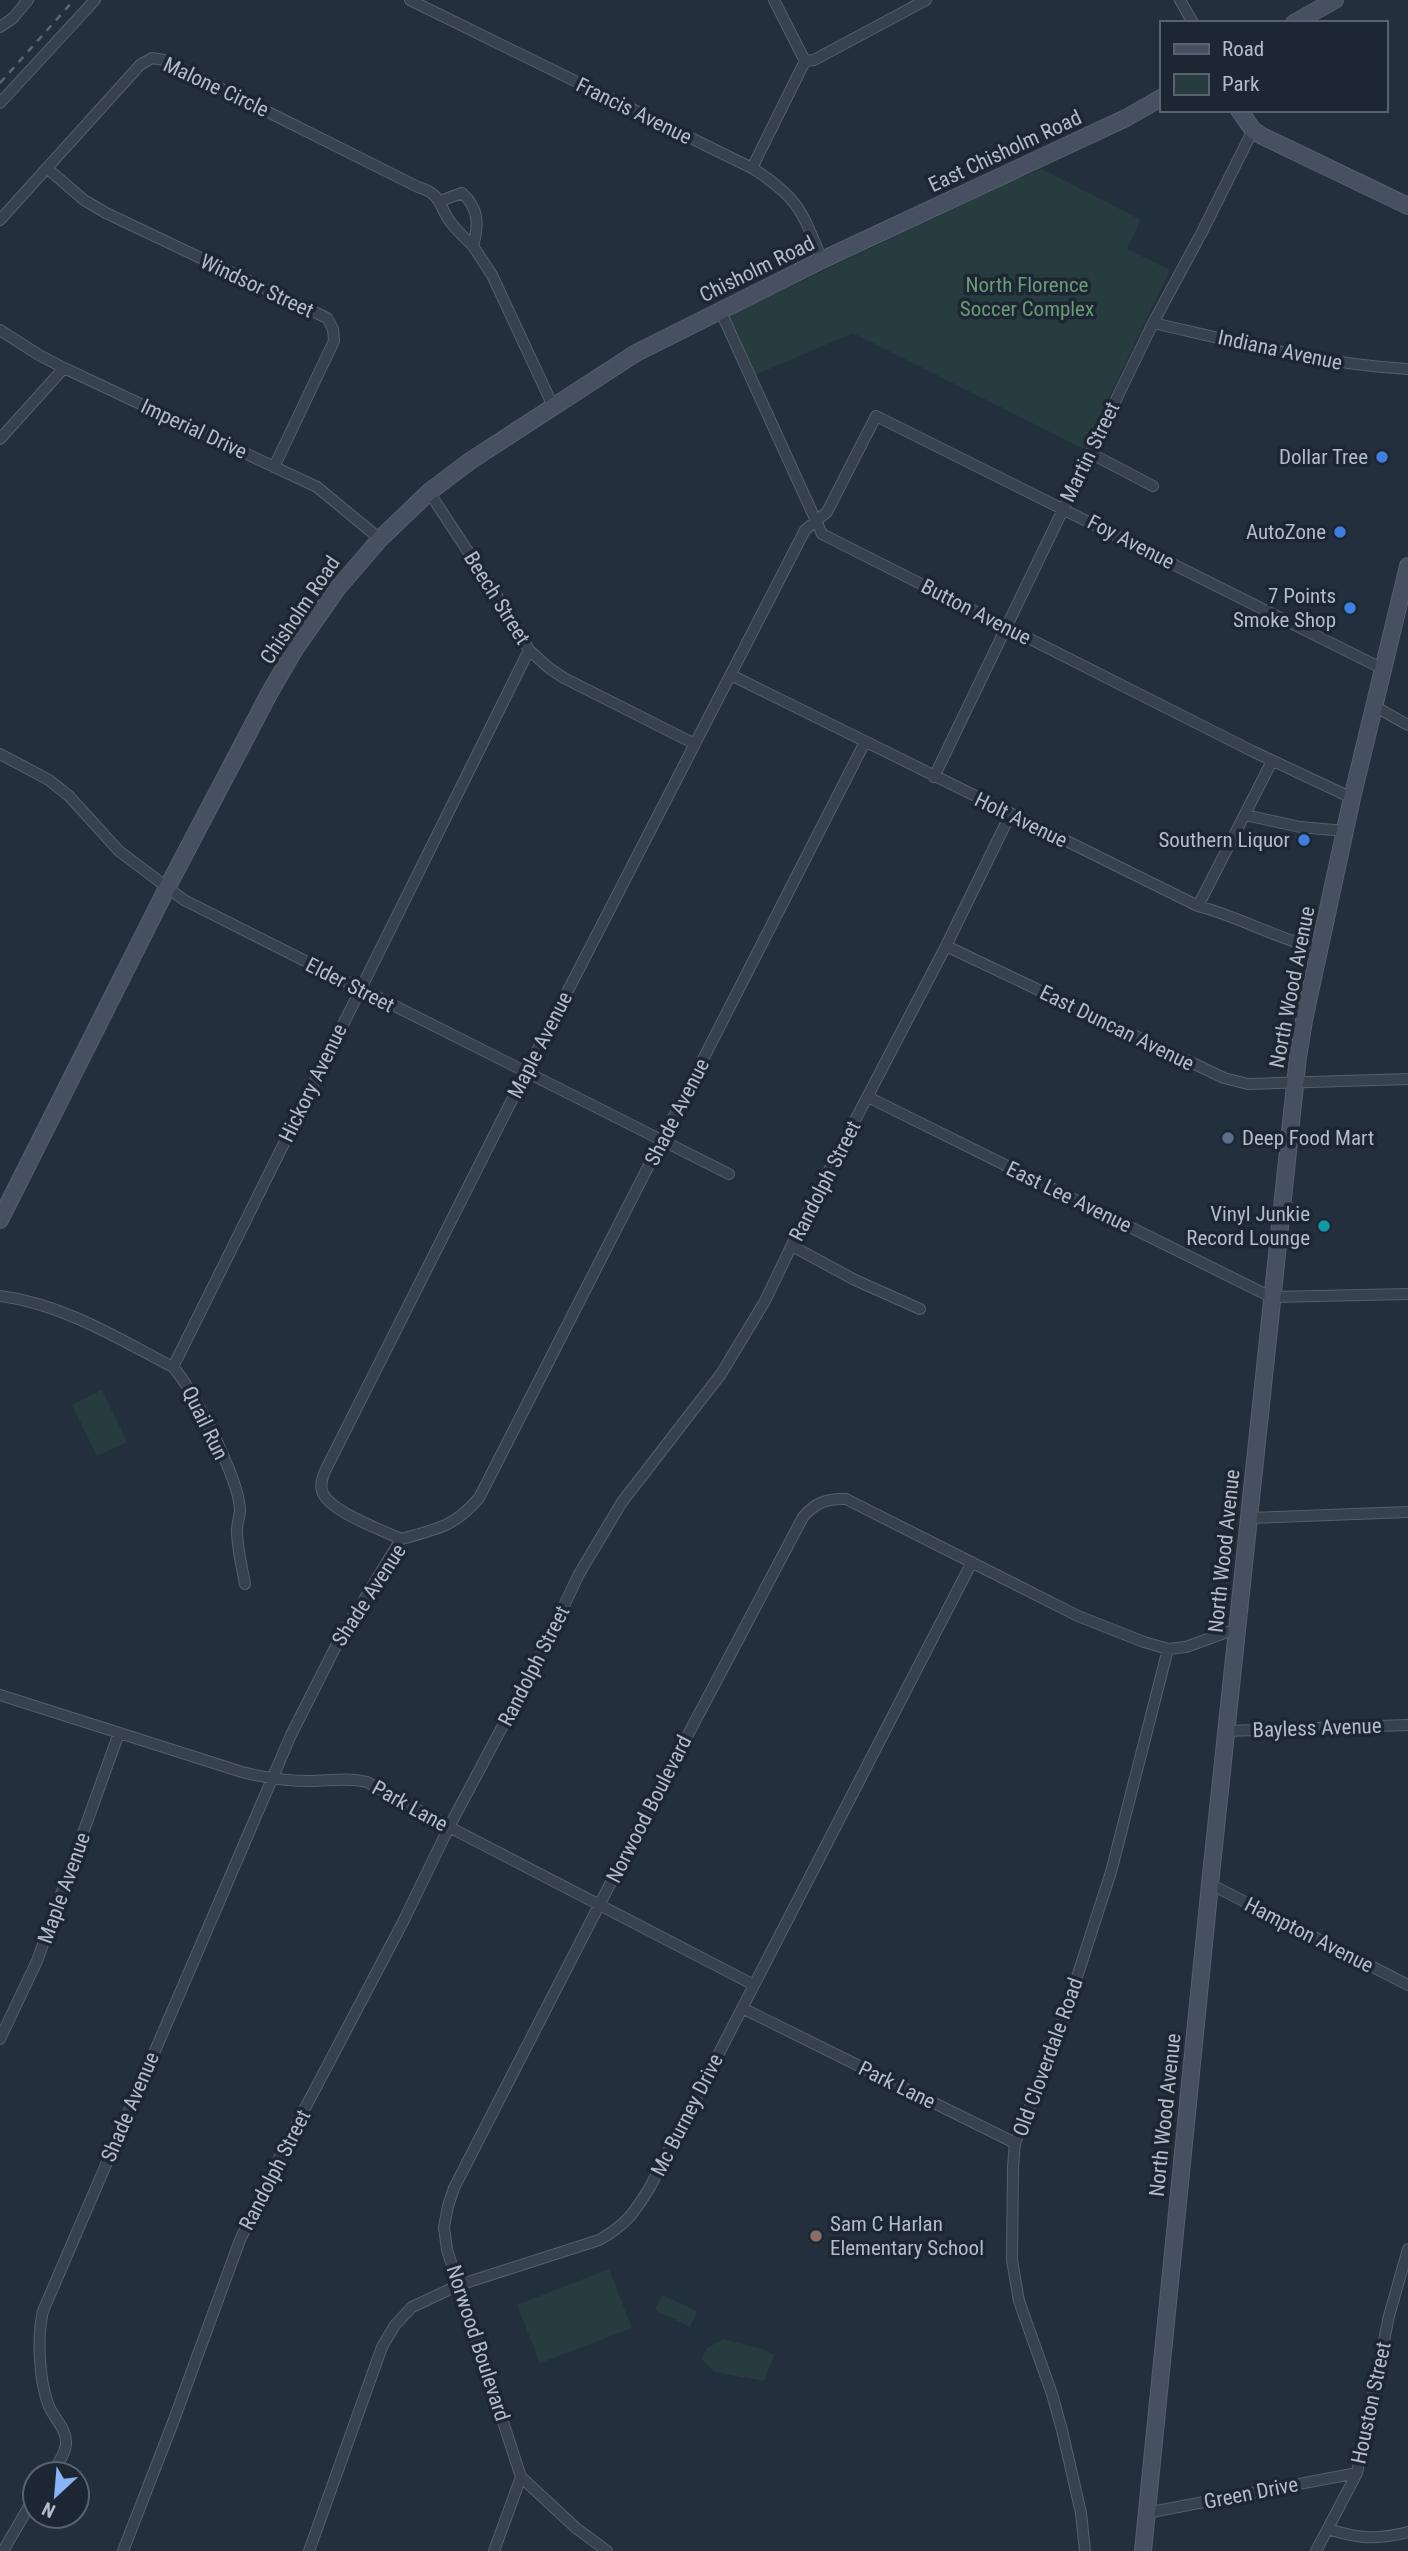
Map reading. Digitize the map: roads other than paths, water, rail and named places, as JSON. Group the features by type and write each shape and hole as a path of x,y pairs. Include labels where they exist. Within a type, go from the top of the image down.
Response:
{"main road":[{"path":"1298,21 1335,0"},
{"name":"East Chisholm Road","path":"866,240 1126,118 1160,99"},
{"path":"1240,112 1253,130 1408,206"},
{"name":"Chisholm Road","path":"0,1220 167,888 295,649 337,589 380,539 429,492 470,461 636,353 866,240"},
{"name":"North Wood Avenue","path":"1143,2551 1295,1084 1304,1020 1319,949 1382,668 1408,566"}],"street":[{"path":"0,27 13,18 28,0"},
{"path":"0,103 95,0"},
{"name":"Francis Avenue","path":"410,0 752,168 788,194 803,213 822,260"},
{"path":"774,0 805,61"},
{"path":"805,61 814,60 926,0"},
{"path":"1180,0 1192,21"},
{"name":"Malone Circle","path":"0,220 140,65 152,58 164,60 430,191 440,201 451,223 473,246 492,275 552,406"},
{"path":"752,168 805,61"},
{"name":"Martin Street","path":"934,777 1153,323 1253,130"},
{"name":"Windsor Street","path":"48,169 84,200 106,213 327,318 333,329 334,341 274,467"},
{"path":"440,201 449,195 462,193 472,202 478,227 473,246"},
{"name":"Button Avenue","path":"720,310 822,534 1272,761 1352,798"},
{"name":"Indiana Avenue","path":"1153,323 1304,357 1356,366 1408,369"},
{"name":"Imperial Drive","path":"0,330 64,368 317,487 380,539"},
{"path":"0,439 64,368"},
{"name":"Foy Avenue","path":"816,522 827,512 876,416 1309,634 1382,668"},
{"path":"1090,453 1153,486"},
{"name":"Beech Street","path":"429,492 507,611 529,650 564,678 695,744"},
{"name":"Maple Avenue","path":"401,1539 331,1503 322,1492 321,1482 326,1469 525,1074 805,530 816,522"},
{"name":"Hickory Avenue","path":"173,1367 529,650"},
{"name":"Holt Avenue","path":"731,675 1198,906 1226,913 1298,944 1319,949"},
{"path":"1374,706 1408,726"},
{"name":"Shade Avenue","path":"60,2460 66,2444 65,2433 47,2402 39,2337 43,2311 271,1779 331,1655 401,1539 448,1525 464,1515 479,1498 865,742"},
{"name":"Elder Street","path":"0,754 49,780 69,796 119,851 184,900 525,1074 729,1174"},
{"path":"1198,906 1272,761"},
{"path":"1245,814 1300,827 1345,831"},
{"name":"Randolph Street","path":"123,2551 250,2217 403,1922 449,1827 535,1665 579,1574 615,1512 721,1374 765,1301 1010,815"},
{"name":"East Duncan Avenue","path":"946,946 1224,1078 1248,1084 1295,1084 1407,1076"},
{"name":"East Lee Avenue","path":"867,1097 1271,1297"},
{"path":"792,1246 855,1280 920,1309"},
{"path":"1271,1297 1408,1294"},
{"name":"Quail Run","path":"0,1296 53,1307 173,1367 184,1379 197,1401 237,1492 240,1509 237,1532 245,1584"},
{"name":"Norwood Boulevard","path":"521,2477 447,2250 444,2227 448,2206 474,2149 792,1534 810,1508 832,1498 846,1499 1078,1616 1168,1649"},
{"path":"1249,1518 1408,1513"},
{"name":"Mc Burney Drive","path":"309,2551 382,2347 394,2325 412,2306 459,2285 598,2240 620,2228 637,2208 972,1562"},
{"path":"1168,1649 1186,1647 1227,1632 1237,1632"},
{"name":"Old Cloverdale Road","path":"1084,2551 1081,2513 1068,2453 1052,2394 1023,2313 1012,2260 1015,2143 1054,2048 1111,1872 1168,1649"},
{"name":"Park Lane","path":"0,1695 271,1779 354,1779 367,1782 754,1985"},
{"name":"Bayless Avenue","path":"1226,1731 1408,1725"},
{"name":"Maple Avenue","path":"0,2039 37,1961 119,1733"},
{"name":"Hampton Avenue","path":"1210,1884 1408,1985"},
{"name":"Park Lane","path":"742,2008 1015,2143"},
{"name":"Houston Street","path":"1317,2551 1357,2473 1390,2316 1408,2249"},
{"name":"Green Drive","path":"1146,2513 1357,2473"},
{"path":"494,2551 521,2477 576,2528 607,2551"},
{"path":"3,2551 21,2520"},
{"path":"1328,2529 1359,2538 1382,2538 1408,2532"}],"railway":[{"path":"0,83 74,0"}],"place":[{"name":"Dollar Tree","path":"1382,457"},
{"name":"AutoZone","path":"1340,532"},
{"name":"7 Points Smoke Shop","path":"1350,608"},
{"name":"Southern Liquor","path":"1304,840"},
{"name":"Deep Food Mart","path":"1228,1138"},
{"name":"Vinyl Junkie Record Lounge","path":"1324,1226"},
{"name":"Sam C Harlan Elementary School","path":"816,2236"}],"park label":[{"name":"North Florence Soccer Complex","path":"1027,297"}]}
